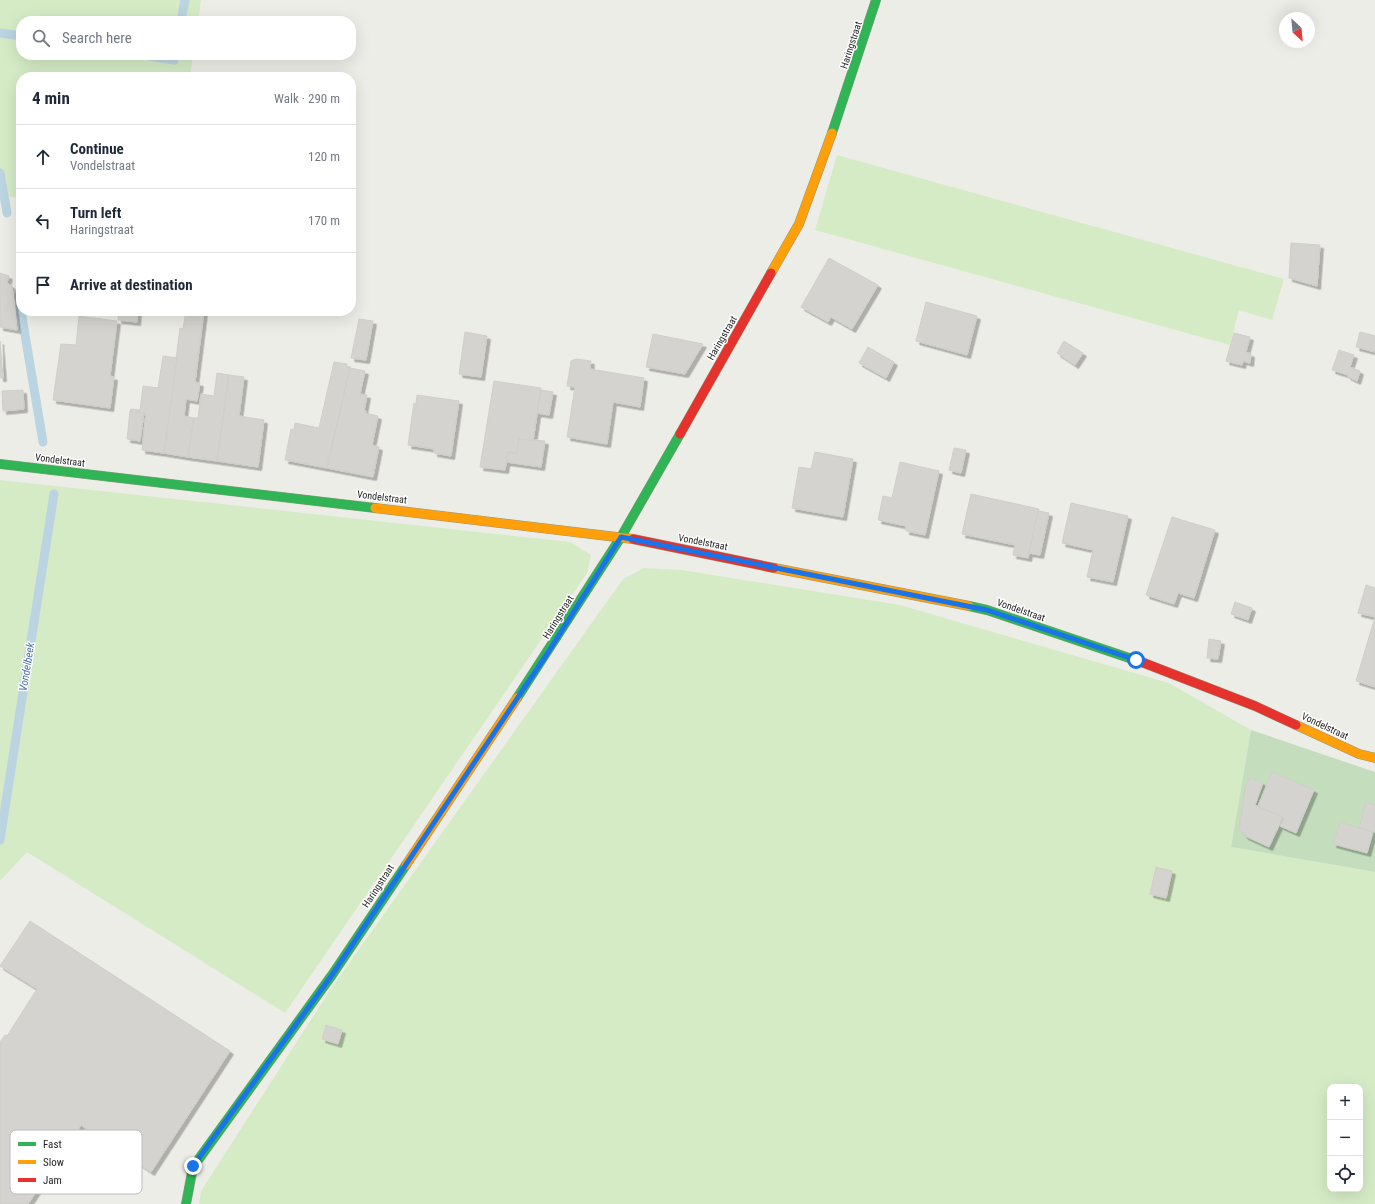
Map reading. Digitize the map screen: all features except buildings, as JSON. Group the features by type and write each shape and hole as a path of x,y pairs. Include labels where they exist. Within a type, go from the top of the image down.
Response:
{"street":[{"name":"Haringstraat","path":"186,1204 193,1166 332,975 547,654 621,537 799,224 849,85 876,0"},
{"name":"Vondelstraat","path":"0,464 621,537 987,610 1143,663 1255,706 1359,754 1375,758"}],"green space":[{"path":"0,0 201,0 199,16 16,16 16,60 192,60 191,72 16,72 16,198 0,194"},
{"path":"837,155 1284,279 1272,320 1239,310 1230,345 815,230"},
{"path":"0,480 570,542 591,555 587,573 285,1013 27,852 0,881"},
{"path":"644,568 682,570 900,605 1169,683 1251,730 1231,847 1375,872 1375,1204 199,1204 201,1191 332,987 623,579"},
{"path":"1251,730 1375,772 1375,872 1231,847"}],"waterway":[{"name":"Vondelbeek","path":"182,16 185,0"},
{"name":"Vondelbeek","path":"0,33 16,35"},
{"name":"Vondelbeek","path":"0,173 7,213"},
{"name":"Vondelbeek","path":"22,316 43,442"},
{"name":"Vondelbeek","path":"0,840 54,494"}],"traffic: fast":[{"path":"832,133 876,0"},
{"path":"517,698 621,537 680,434"},
{"path":"0,464 375,508"},
{"path":"969,606 987,610 1144,663"},
{"path":"186,1204 193,1167 332,975 406,865"}],"traffic: slow":[{"path":"771,273 799,224 832,133"},
{"path":"375,508 633,539"},
{"path":"774,568 969,606"},
{"path":"406,865 517,698"},
{"path":"1296,725 1359,754 1375,758"}],"traffic: jam":[{"path":"680,434 771,273"},
{"path":"633,539 774,568"},
{"path":"1144,663 1255,706 1296,725"}],"route":[{"path":"193,1166 332,975 547,654 621,537 987,610 1136,660"}]}
